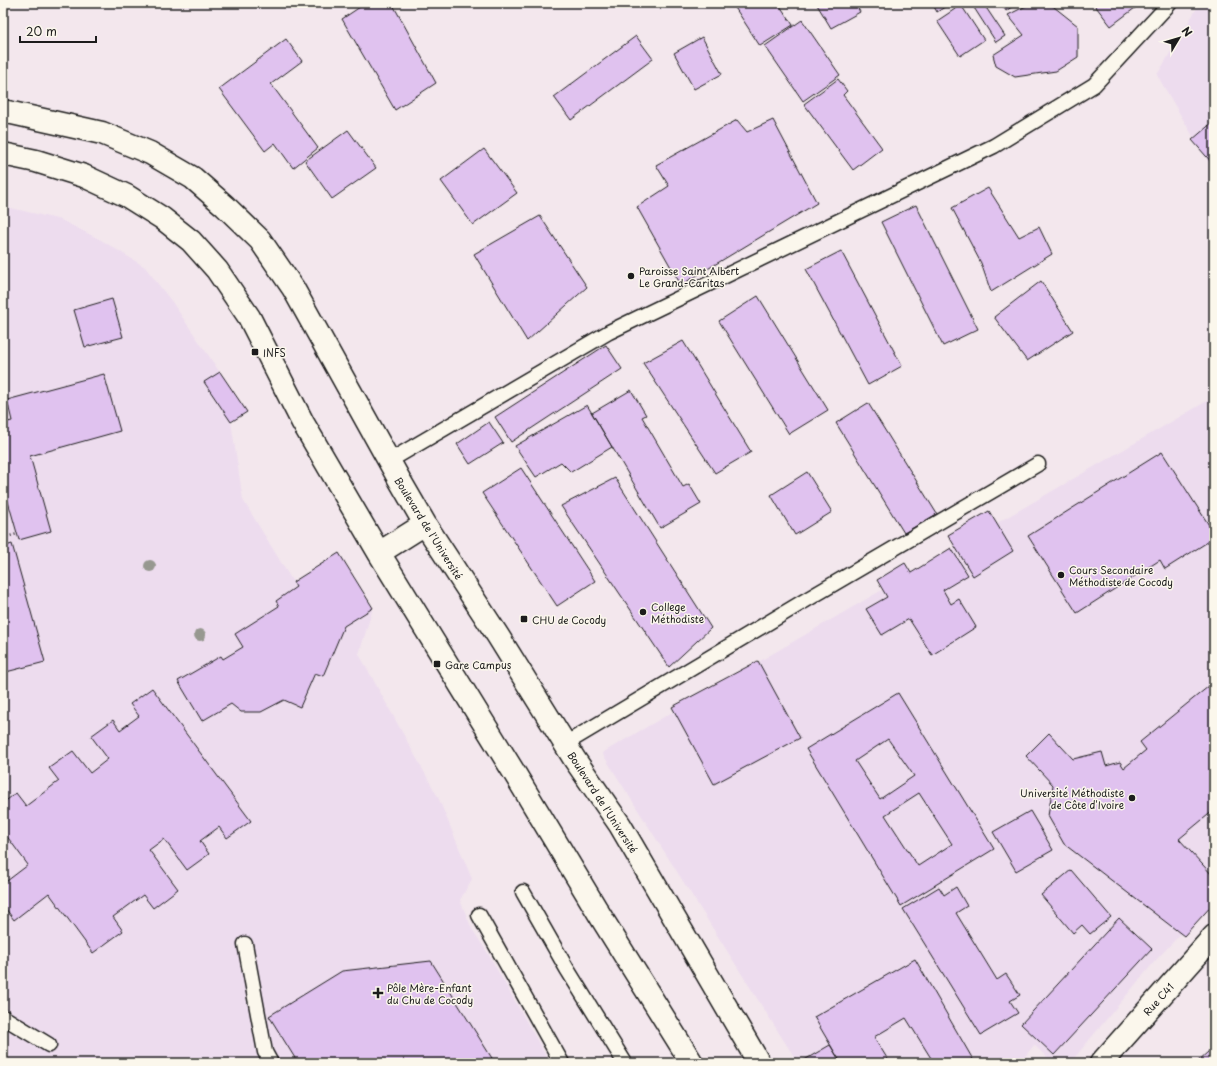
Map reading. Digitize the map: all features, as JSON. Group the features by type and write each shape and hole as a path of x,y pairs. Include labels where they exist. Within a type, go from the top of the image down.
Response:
{"street":[{"name":"Boulevard de l'Université","path":"3,111 102,133 150,153 193,178 260,240 293,288 425,524 498,636 565,744 620,825 759,1063"},
{"path":"3,154 36,161 84,176 121,194 162,218 191,241 217,270 249,316 303,423 379,553 604,922 692,1063"},
{"path":"379,553 425,524"},
{"name":"Rue C41","path":"1101,1063 1214,936"}],"lane":[{"path":"389,461 609,332 994,146 1094,85 1168,4"},
{"path":"565,744 814,595 1038,464"},
{"path":"523,892 566,969 625,1063"},
{"path":"479,915 562,1063"},
{"path":"245,944 266,1052 271,1063"},
{"path":"3,1017 49,1046"}],"path":[{"path":"3,538 17,534"}],"shaded area":[{"path":"1200,3 1214,3 1214,172 1157,75"},
{"path":"3,206 61,220 101,240 145,267 172,302 247,412 231,422 243,500 293,582 339,553 373,608 359,654 438,797 472,879 460,900 472,929 487,952 550,1063 3,1063"},
{"name":"Cours Secondaire Méthodiste de Cocody","path":"1214,397 1214,899 1155,961 1070,1063 1053,1063 1034,1045 1020,1063 798,1063 602,753"}],"building":[{"path":"366,3 392,3 436,83 395,110 342,19"},
{"path":"732,3 778,3 793,25 760,46"},
{"path":"816,3 855,3 860,12 831,28"},
{"path":"932,3 951,3 937,12"},
{"path":"971,3 983,3 1005,36 996,42"},
{"path":"1001,3 1017,3 1006,11"},
{"path":"1032,3 1049,3 1078,26 1078,57 1056,71 1015,77 996,66 993,55 1024,35 1008,15"},
{"path":"1093,3 1137,3 1139,5 1111,26"},
{"path":"961,5 984,40 960,56 937,21"},
{"path":"802,20 840,75 803,101 765,46"},
{"path":"636,36 653,59 571,120 554,97"},
{"path":"702,37 722,74 694,89 674,53"},
{"path":"286,39 302,61 271,84 318,148 293,168 275,143 265,151 219,89"},
{"path":"838,79 847,91 843,95 882,148 853,170 804,104"},
{"path":"737,120 747,132 773,120 817,203 681,285 637,207 669,186 656,165"},
{"path":"1214,121 1214,164 1213,164 1192,140"},
{"path":"348,130 376,168 332,199 305,161"},
{"path":"484,149 517,193 473,225 441,181"},
{"path":"988,188 1019,237 1039,227 1052,254 991,292 981,263 952,208"},
{"path":"916,205 978,329 943,346 881,222"},
{"path":"540,216 587,287 527,341 474,254"},
{"path":"841,251 902,366 868,385 806,269"},
{"path":"1041,281 1073,331 1027,361 994,317"},
{"path":"758,296 828,410 789,434 719,321"},
{"path":"112,299 123,337 85,347 74,310"},
{"path":"683,341 751,452 715,473 643,363"},
{"path":"606,345 622,369 511,442 495,417"},
{"path":"220,372 247,412 231,422 204,382"},
{"path":"104,374 120,431 30,456 51,531 19,540 3,484 3,423 12,421 7,400"},
{"path":"631,390 646,415 642,417 683,487 689,484 701,504 660,528 592,413"},
{"path":"868,403 937,514 904,533 836,423"},
{"path":"587,405 612,447 571,472 561,462 536,477 515,446"},
{"path":"489,422 503,443 470,464 457,444"},
{"path":"1162,452 1214,533 1214,538 1165,569 1160,560 1077,613 1028,536"},
{"path":"521,468 595,581 557,606 482,493"},
{"path":"807,472 832,512 795,535 771,495"},
{"path":"615,478 711,628 669,667 561,506"},
{"path":"989,511 1013,551 973,576 948,535"},
{"path":"12,544 45,662 6,672 3,661 3,547"},
{"path":"951,548 968,575 943,590 951,604 959,599 976,627 932,655 909,619 882,635 866,609 887,597 877,580 905,563 911,573"},
{"path":"339,553 373,608 344,626 323,676 315,673 300,707 284,700 261,712 241,712 231,704 202,721 178,681 221,656 223,659 243,647 235,634 279,606 276,601 296,587 293,582"},
{"path":"758,661 800,738 714,784 672,707"},
{"name":"Université Méthodiste de Côte d'Ivoire","path":"1214,682 1214,810 1179,839 1214,877 1214,903 1184,936 1064,844 1048,816 1053,785 1026,756 1049,733 1073,759 1102,752 1106,766 1120,762 1124,768 1146,750 1140,742"},
{"path":"152,688 251,821 227,838 219,827 200,841 209,854 187,870 164,839 149,850 178,889 153,908 143,895 113,917 123,931 93,953 49,893 14,920 3,905 3,884 28,865 3,831 3,803 16,793 26,806 59,781 49,768 73,751 90,773 108,759 91,736 113,720 120,730 139,716 130,704"},
{"path":"898,693 994,849 901,906 806,749","holes":["888,739 914,776 880,799 855,761","919,793 952,844 918,866 885,815"]},
{"path":"1030,811 1053,850 1016,871 993,832"},
{"path":"1071,870 1111,917 1090,934 1082,925 1073,933 1041,895"},
{"path":"939,887 944,895 956,887 967,906 956,913 997,980 1006,974 1020,995 1010,1001 1018,1013 981,1035 903,909"},
{"path":"1119,918 1152,949 1054,1055 1021,1024"},
{"path":"915,959 975,1063 934,1063 906,1018 874,1037 890,1063 841,1063 814,1017"},
{"name":"Pôle Mère-Enfant du Chu de Cocody","path":"431,961 495,1063 298,1063 269,1016 342,971"},
{"path":"830,1045 841,1063 801,1062"},
{"path":"1209,1051 1214,1056 1214,1063 1196,1063"}],"place":[{"name":"Paroisse Saint Albert Le Grand-Caritas","path":"631,276"},
{"name":"INFS","path":"255,352"},
{"name":"Cours Secondaire Méthodiste de Cocody","path":"1061,575"},
{"name":"College Méthodiste","path":"643,612"},
{"name":"CHU de Cocody","path":"524,619"},
{"name":"Gare Campus","path":"437,664"},
{"name":"Université Méthodiste de Côte d'Ivoire","path":"1132,798"},
{"name":"Pôle Mère-Enfant du Chu de Cocody","path":"378,993"}]}
